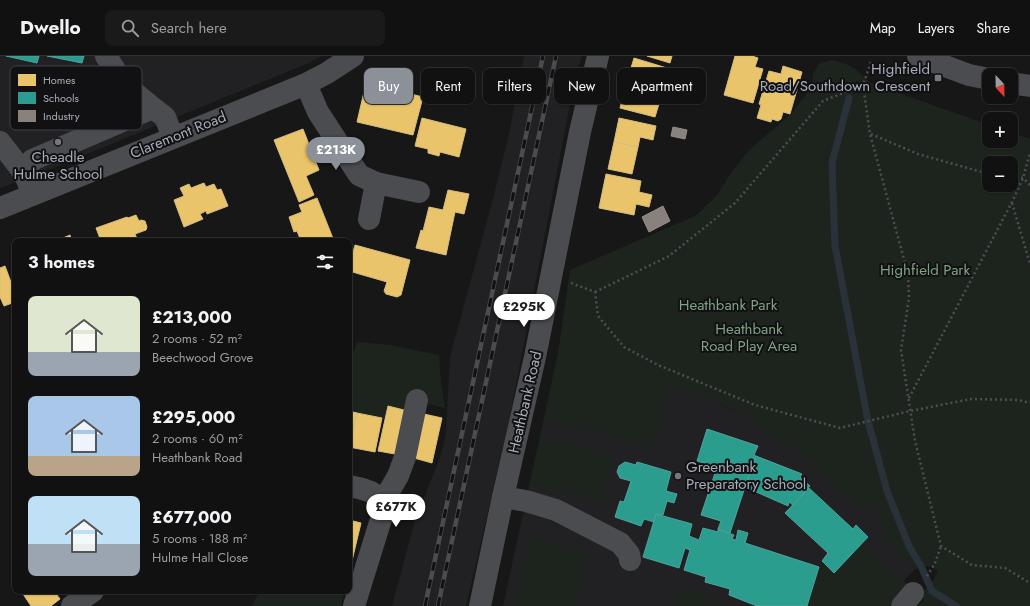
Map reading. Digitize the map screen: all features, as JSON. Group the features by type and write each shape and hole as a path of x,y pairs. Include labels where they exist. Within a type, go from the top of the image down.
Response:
{"street":[{"path":"106,56 112,66"},
{"name":"Claremont Road","path":"0,208 306,84 327,73 353,56"},
{"name":"Heathbank Road","path":"480,606 535,357 580,132 598,56"},
{"path":"918,56 969,75 982,78"},
{"path":"306,84 318,112 359,175 376,183 419,192"},
{"path":"1018,84 1030,86"},
{"path":"142,99 165,117 173,137"},
{"path":"142,113 153,108"},
{"path":"24,173 32,160 102,130"},
{"path":"0,142 24,173 33,194"},
{"path":"368,219 376,183"},
{"path":"354,606 382,516 382,503 398,476 405,457 417,400"},
{"path":"352,487 375,494 382,503"},
{"path":"503,497 526,501 556,510 620,543 629,554 630,560"},
{"path":"72,606 89,594"}],"path":[{"path":"871,62 862,85 870,134 908,274 909,298 902,350 908,398 918,455 941,546 935,563 928,574"},
{"path":"568,282 595,292 669,256 735,203 823,101 862,85"},
{"path":"870,134 918,154 982,172"},
{"path":"908,398 1012,202 1023,178 1030,153"},
{"path":"1018,178 1023,178 1030,185"},
{"path":"1012,202 1030,264"},
{"path":"595,292 598,316 624,347 658,365 755,405 840,428 910,411 971,399 1018,400 1030,403"},
{"path":"941,546 972,565 1005,568 1030,583"}],"shaded area":[{"name":"Cheadle Hulme School","path":"0,56 322,56 311,62 41,173 0,188"},
{"path":"524,56 582,56 579,68 554,68 554,104 570,104 508,426 466,606 392,606 415,520 439,460 444,443 446,432 450,357 494,195 515,104 546,104 546,68 522,68"},
{"name":"Greenbank Preparatory School","path":"558,353 623,368 703,395 745,416 784,441 816,468 881,495 901,550 915,569 904,580 907,585 890,606 503,606"}],"green space":[{"path":"833,60 850,66 858,71 870,83 982,123 982,148 1018,148 1018,135 1030,139 1030,606 918,606 924,599 921,594 933,581 938,571 931,566 915,569 911,563 907,563 892,549 871,504 864,510 791,448 760,426 718,402 671,385 652,448 544,419 558,353 570,270 697,215 718,194 730,174 749,150 792,113 812,86 813,74 819,63"},
{"path":"357,342 390,345 439,355 445,408 427,404 428,396 408,392 404,410 388,407 385,419 352,412 352,352 355,349"},
{"path":"541,437 614,455 600,503 530,483"},
{"path":"530,539 587,551 576,606 515,606"},
{"path":"861,544 907,585 890,606 807,606 822,561 834,572"},
{"path":"683,585 725,606 675,606"},
{"path":"258,594 343,594 341,606 251,606"}],"building: Homes":[{"path":"647,56 672,56 670,63"},
{"path":"735,56 752,56 758,58 755,67 763,69 753,103 724,95"},
{"path":"634,58 667,68 631,68"},
{"path":"783,66 802,72 790,114 783,112 781,119 778,121 772,119 771,122 757,118 761,105 759,104 769,71 781,74"},
{"path":"364,92 364,104 413,104 413,95 421,97 421,104 413,135 357,122"},
{"path":"621,104 659,104 655,117 620,108"},
{"path":"422,118 466,129 459,157 440,152 439,156 428,153 428,149 415,146"},
{"path":"619,118 656,126 653,140 640,137 638,147 614,142"},
{"path":"303,129 319,170 306,176 314,195 299,202 274,140"},
{"path":"614,142 638,147 632,174 608,169"},
{"path":"606,174 641,181 639,192 652,195 649,207 636,204 634,215 599,208"},
{"path":"204,183 206,187 214,184 217,190 221,189 228,206 207,214 206,211 200,214 203,219 184,227 174,200 184,196 180,188 189,184 191,188"},
{"path":"448,190 469,194 464,214 455,212 446,255 416,248 421,230 423,231 429,207 443,210"},
{"path":"317,198 333,238 300,238 297,231 294,232 289,217 302,212 299,205"},
{"path":"136,215 139,221 145,221 147,227 146,230 135,234 137,238 100,238 96,228 127,217"},
{"path":"70,235 71,238 63,238"},
{"path":"355,245 410,260 401,295 397,297 386,294 384,291 387,282 352,272 352,256"},
{"path":"5,266 12,285 12,303 4,306 0,297 0,268"},
{"path":"388,406 404,410 395,454 378,451"},
{"path":"352,412 357,413 352,434"},
{"path":"357,413 382,418 375,452 352,448 352,434"},
{"path":"424,414 442,418 432,463 414,458"},
{"path":"352,521 361,523 352,561"},
{"path":"23,594 56,594 60,599 51,606 31,606"}],"building: Schools":[{"path":"6,56 39,56 37,63"},
{"path":"47,56 84,56 82,63"},
{"path":"707,429 758,446 730,533 718,529 721,521 701,515 717,467 697,461"},
{"path":"756,456 802,474 800,477 810,486 793,505 789,502 788,506 745,487"},
{"path":"625,462 636,465 637,462 671,472 666,491 677,494 674,503 667,501 663,515 656,514 654,522 644,519 641,526 615,517 620,501 624,502 631,481 620,478 617,472 619,466"},
{"path":"809,488 853,529 856,525 868,537 834,573 822,561 828,553 785,513"},
{"path":"656,514 692,524 689,536 699,540 703,528 718,532 718,529 734,535 732,539 736,540 738,530 748,533 745,543 819,567 807,606 757,606 729,595 730,589 705,582 706,577 684,570 690,550 685,548 679,568 643,557"}],"building: Industry":[{"path":"673,127 687,130 685,139 671,136"},
{"path":"663,206 670,221 649,232 642,217"}],"waterway":[{"path":"849,98 832,163 835,246 868,421 887,491 909,546 921,566 932,591 956,606"}],"railway":[{"path":"425,606 543,56"},
{"path":"438,606 556,56"}],"place":[{"name":"Highfield Road/Southdown Crescent","path":"938,78"},
{"name":"Cheadle Hulme School","path":"58,142"},
{"name":"Greenbank Preparatory School","path":"678,476"}],"park label":[{"name":"Highfield Park","path":"925,270"},
{"name":"Heathbank Park","path":"728,305"},
{"name":"Heathbank Road Play Area","path":"749,338"}]}
